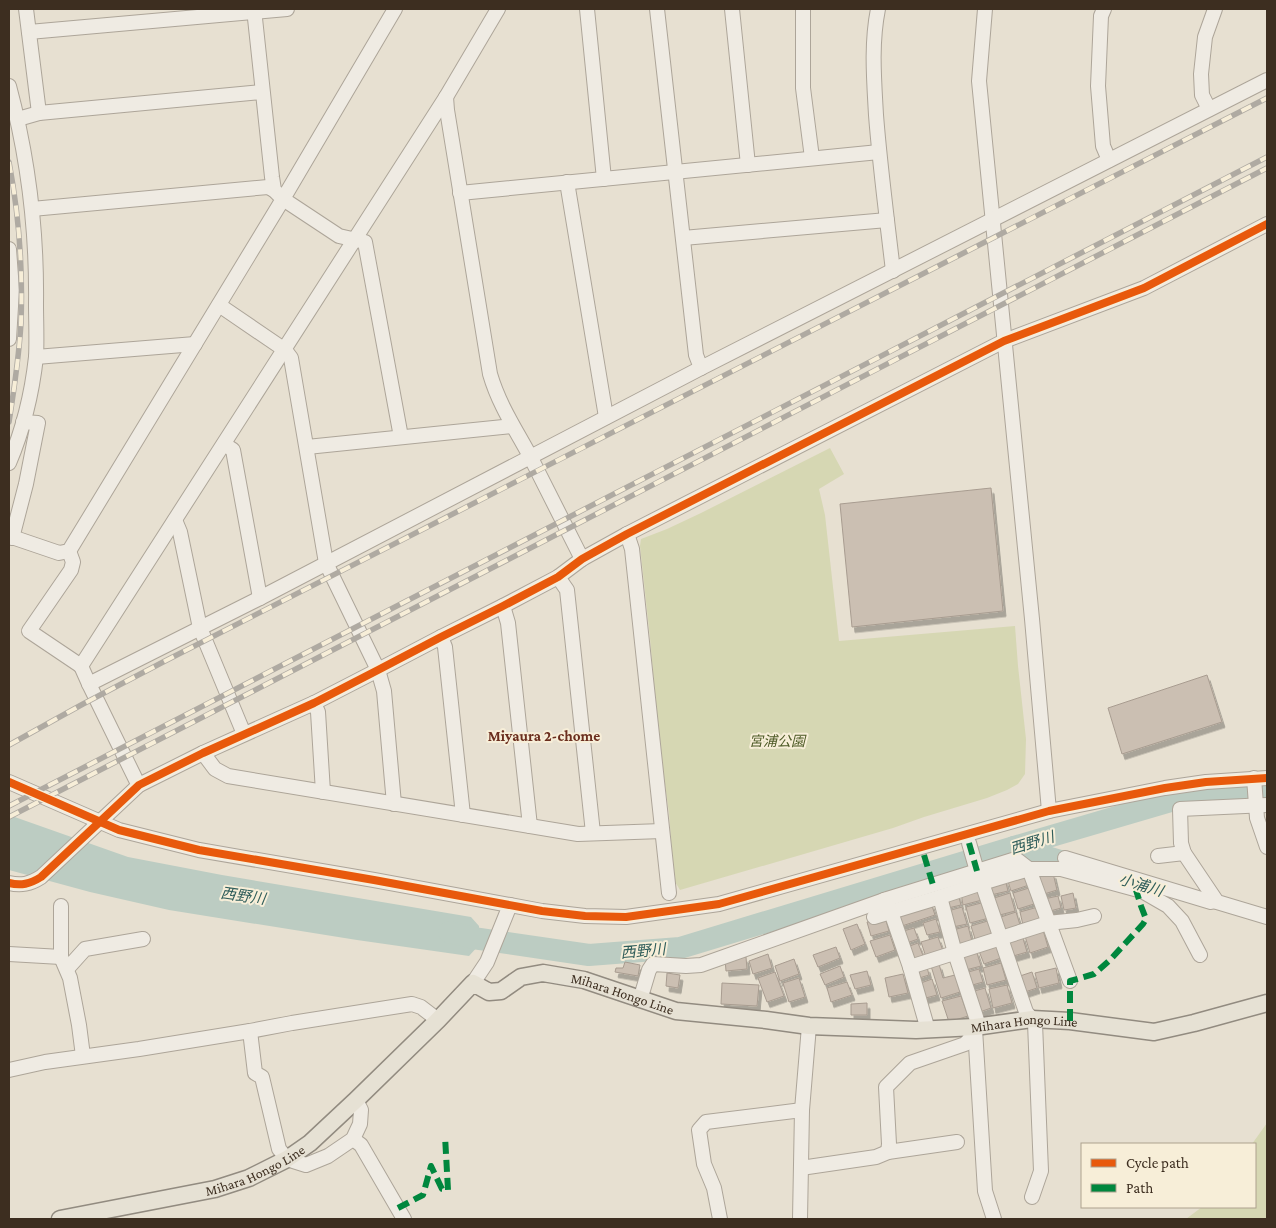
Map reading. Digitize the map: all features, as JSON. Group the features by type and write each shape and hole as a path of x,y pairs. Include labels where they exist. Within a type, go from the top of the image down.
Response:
{"main road":[{"name":"Mihara Hongo Line","path":"60,1219 90,1216 215,1189 249,1178 287,1159 310,1143 356,1100 473,983 489,992 501,991 521,977 543,973 584,980 676,1011 810,1026 916,1030 974,1027 1032,1019 1073,1021 1154,1032 1267,1003"}],"street":[{"path":"26,9 39,113"},
{"path":"29,32 254,10 287,9"},
{"path":"22,422 38,423 26,484 10,537 59,553 69,551 219,305 278,195 395,9"},
{"path":"82,666 446,97 498,9"},
{"path":"587,9 604,179"},
{"path":"657,9 696,356 701,368"},
{"path":"732,9 748,165"},
{"path":"803,9 804,88 812,158"},
{"path":"878,9 874,28 873,68 879,152 893,271"},
{"path":"985,9 979,81 1049,811"},
{"path":"1104,9 1101,16 1098,86 1103,146 1109,160"},
{"path":"1209,109 1202,95 1201,74 1205,37 1214,9"},
{"path":"254,10 262,92 278,195"},
{"path":"89,684 260,598 701,368 1267,80"},
{"path":"9,86 18,119 25,159 32,209 37,273 36,356 28,404 9,463"},
{"path":"18,119 39,113 262,92"},
{"path":"446,97 490,374 495,392 582,558"},
{"path":"460,193 879,152"},
{"path":"567,182 606,417"},
{"path":"32,209 268,187 339,236 365,242 401,438"},
{"path":"683,238 887,220"},
{"path":"9,882 21,885 32,883 41,877 140,785 203,753 314,702 503,606 558,577 582,558 627,534 1004,341 1144,288 1267,224"},
{"path":"9,249 12,290 9,339"},
{"path":"219,305 285,350 291,358 326,563 378,670 384,691 394,804"},
{"path":"36,356 195,344"},
{"path":"306,447 512,426"},
{"path":"224,444 233,450 260,598"},
{"path":"175,520 180,532 200,628 244,734"},
{"path":"627,534 632,549 669,892"},
{"path":"69,551 73,562 71,570 29,631 82,666 89,684 140,785"},
{"path":"558,577 567,590 593,833"},
{"path":"503,606 508,623 530,826"},
{"path":"441,636 445,647 463,815"},
{"path":"314,702 318,712 323,792"},
{"path":"203,753 215,769 228,776 578,834 662,831"},
{"path":"9,782 119,830 199,850 542,911 585,916 626,917 719,904 1049,811 1165,788 1206,782 1261,778 1262,805 1257,818 1267,847"},
{"path":"1216,900 1184,853 1181,843 1180,809 1262,805"},
{"path":"969,842 1026,1012 1035,1023 1041,1171 1032,1197"},
{"path":"1158,856 1184,853"},
{"path":"1064,858 1211,902 1216,900 1267,917"},
{"path":"1029,869 1070,981"},
{"path":"640,1000 649,970 654,964 701,965 980,877 1029,869 1061,869 1142,891 1168,906 1182,921 1200,955"},
{"path":"874,917 887,906 940,897 980,877"},
{"path":"888,1152 886,1087 910,1063 965,1044 969,1040 977,1020 955,953 940,897"},
{"path":"473,983 488,962 510,905"},
{"path":"60,906 64,963 70,978 75,1001 83,1056"},
{"path":"887,906 910,967 928,1030"},
{"path":"910,967 1048,923 1094,916"},
{"path":"9,954 64,963 85,949 143,939"},
{"path":"9,1070 45,1062 250,1032 292,1023 412,1004 421,1007 438,1020"},
{"path":"800,1219 802,1110 810,1026"},
{"path":"974,1027 984,1191 994,1219"},
{"path":"250,1032 255,1074 262,1077 279,1149 287,1159 306,1165 328,1156 354,1139 360,1124 361,1110 356,1100"},
{"path":"720,1219 714,1188 704,1164 699,1130 706,1122 802,1110"},
{"path":"354,1139 361,1145 404,1219"},
{"path":"801,1168 876,1157 888,1152 958,1142"}],"green space":[{"name":"宮浦公園","path":"830,448 844,474 819,489 825,515 839,641 1015,626 1026,739 1025,774 1018,784 987,798 893,828 680,890 674,880 669,813 659,742 640,546 641,539 701,513"},
{"path":"1267,1123 1267,1219 1186,1219 1201,1208 1256,1208 1256,1143 1253,1143"}],"water":[{"path":"9,815 128,857 222,875 471,917 479,926 479,945 469,956 169,910 90,892 9,870"}],"building":[{"path":"991,488 1003,611 852,627 840,504"},
{"path":"1207,675 1222,722 1122,754 1108,708"},
{"path":"1025,873 1029,885 1011,891 1007,878"},
{"path":"1053,873 1057,890 1041,895 1036,878"},
{"path":"1005,879 1008,891 991,895 988,883"},
{"path":"980,888 982,900 963,905 961,893"},
{"path":"1029,888 1034,904 1018,909 1013,893"},
{"path":"1010,893 1015,911 996,916 991,899"},
{"path":"1073,893 1076,908 1064,910 1061,896"},
{"path":"958,894 961,905 948,908 945,897"},
{"path":"1058,896 1061,908 1047,912 1044,899"},
{"path":"985,902 989,918 970,923 966,907"},
{"path":"931,903 935,915 899,927 895,914"},
{"path":"962,907 967,924 953,927 948,911"},
{"path":"1038,907 1041,921 1023,925 1020,912"},
{"path":"1016,912 1021,928 1002,934 998,918"},
{"path":"885,917 889,931 871,936 867,922"},
{"path":"936,919 940,932 927,935 923,923"},
{"path":"991,920 996,936 976,942 971,926"},
{"path":"857,924 865,944 851,950 843,929"},
{"path":"968,926 973,945 958,949 953,930"},
{"path":"914,928 918,939 904,944 900,932"},
{"path":"1043,930 1048,947 1030,953 1025,936"},
{"path":"890,935 895,950 876,957 870,941"},
{"path":"1022,935 1027,952 1010,957 1005,941"},
{"path":"938,937 943,951 926,957 921,942"},
{"path":"918,943 924,958 912,962 907,947"},
{"path":"996,945 1001,958 984,964 979,951"},
{"path":"836,947 840,958 818,967 813,955"},
{"path":"976,950 981,966 962,971 958,955"},
{"path":"768,954 772,968 753,974 749,961"},
{"path":"746,957 747,969 726,971 725,959"},
{"path":"794,959 799,974 780,981 775,966"},
{"path":"625,962 640,965 638,976 615,972 616,968 623,968"},
{"path":"1001,963 1006,980 987,985 983,968"},
{"path":"939,964 943,978 955,975 960,992 941,998 931,966"},
{"path":"840,966 844,977 825,985 820,974"},
{"path":"927,967 929,975 916,979 914,970"},
{"path":"1056,968 1059,983 1039,988 1035,973"},
{"path":"979,969 983,982 969,986 965,973"},
{"path":"867,971 871,985 855,989 850,975"},
{"path":"775,972 784,996 767,1002 758,978"},
{"path":"1032,972 1037,988 1022,993 1017,977"},
{"path":"667,973 680,975 678,988 666,986"},
{"path":"903,974 908,993 889,997 885,978"},
{"path":"799,978 805,997 789,1002 783,983"},
{"path":"932,979 937,995 922,999 918,984"},
{"path":"847,982 852,995 831,1002 827,988"},
{"path":"722,983 759,985 757,1006 721,1004"},
{"path":"1007,985 1012,1003 993,1008 989,989"},
{"path":"985,988 991,1008 977,1013 971,992"},
{"path":"961,996 968,1016 949,1022 942,1001"},
{"path":"867,1003 867,1015 851,1015 851,1004"}],"waterway":[{"name":"西野川","path":"449,932 473,938 589,955 680,948 1171,801 1267,788"},
{"name":"小浦川","path":"1014,847 1087,869"}],"railway":[{"path":"9,745 165,661 1267,98"},
{"path":"9,806 1267,157"},
{"path":"9,162 18,222 21,262 21,323 9,422"},
{"path":"9,817 1267,168"}],"marked path":[{"path":"969,843 977,871"},
{"path":"924,855 933,885"},
{"path":"1070,1021 1070,981 1094,974 1110,960 1146,919 1136,890"},
{"path":"398,1208 423,1195 431,1166 442,1189 448,1190 445,1136"}],"cycle path":[{"path":"9,883 25,884 41,877 139,785 203,753 314,703 503,606 558,577 582,559 627,534 1004,341 1144,288 1267,224"},
{"path":"9,782 119,830 199,850 542,911 585,916 626,917 719,904 1049,811 1165,788 1206,782 1267,778"}],"district":[{"name":"Miyaura 2-chome","path":"544,736"}]}
